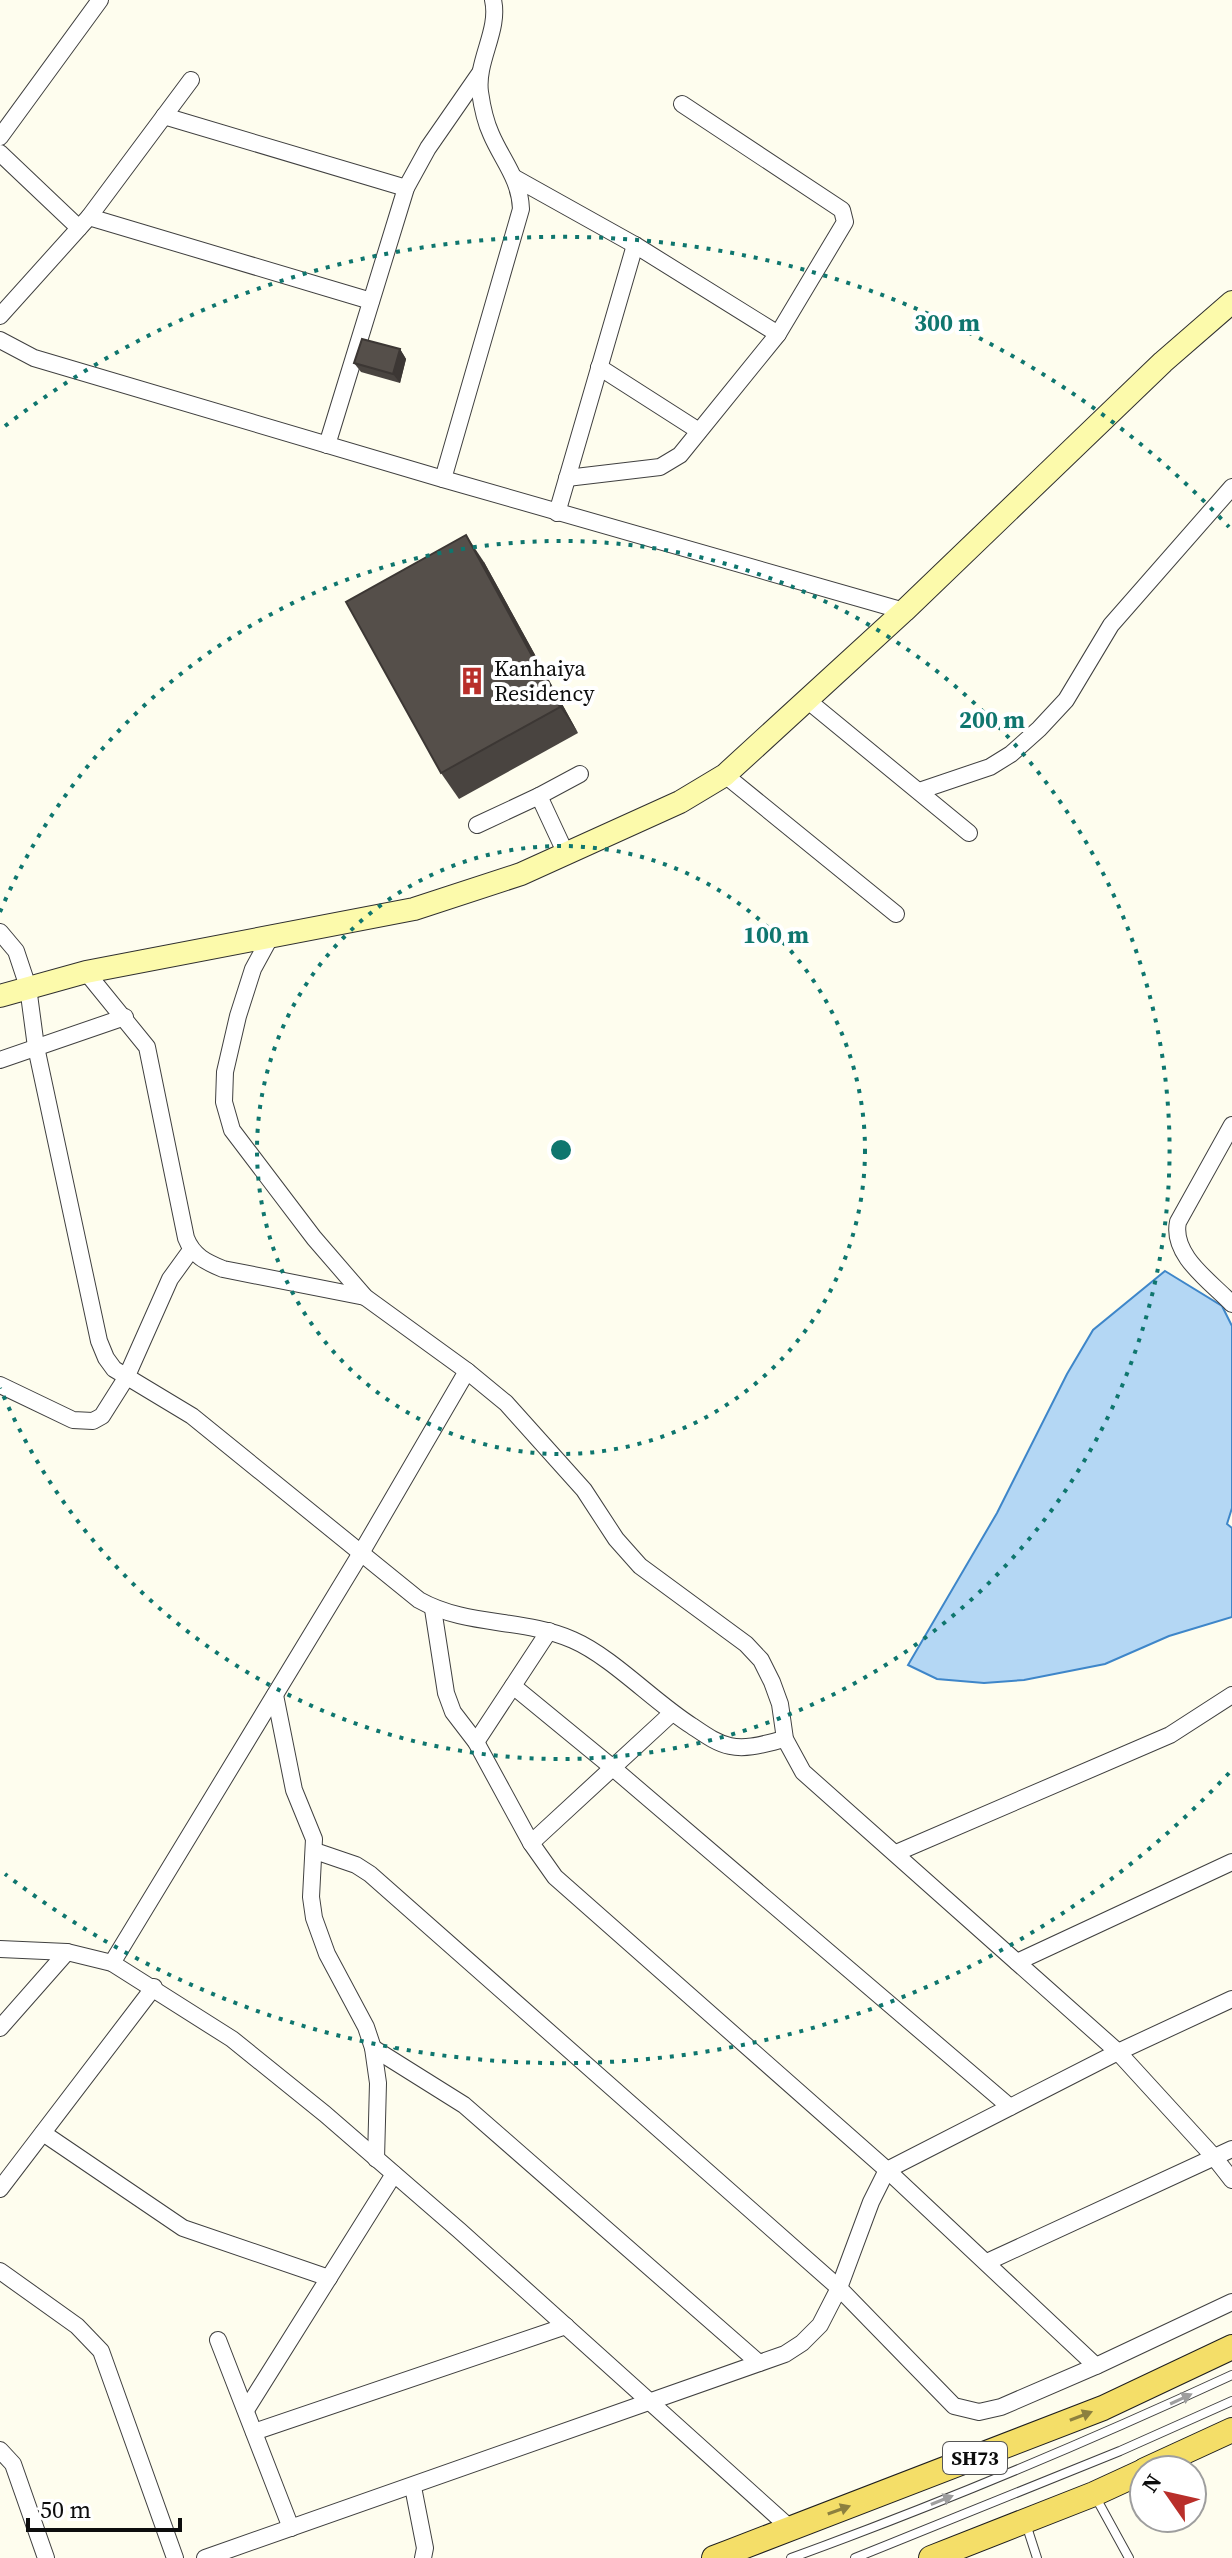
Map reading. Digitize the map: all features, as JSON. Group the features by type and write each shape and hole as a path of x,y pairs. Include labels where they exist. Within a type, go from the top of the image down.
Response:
{"main road":[{"name":"SH73","path":"714,2558 1103,2408 1232,2347"},
{"path":"1180,2454 1232,2430"},
{"path":"931,2558 1128,2478"}],"street":[{"path":"0,137 100,0"},
{"path":"443,479 518,224 520,195 515,178 491,135 480,89 480,73 493,19 493,0"},
{"path":"327,445 406,188 428,148 480,73"},
{"path":"0,316 84,223 191,80"},
{"path":"567,478 660,467 680,455 778,334 843,228 845,216 842,210 682,104"},
{"path":"164,116 406,188"},
{"path":"0,153 84,223 371,301"},
{"path":"515,178 635,245 778,334"},
{"path":"566,515 567,478 635,245"},
{"path":"0,996 86,972 414,909 521,874 680,802 725,775 904,611 1163,362 1232,302"},
{"path":"0,340 34,358 904,611"},
{"path":"599,367 699,431"},
{"path":"919,791 990,767 1011,754 1039,729 1066,700 1111,625 1232,487"},
{"path":"807,700 969,833"},
{"path":"477,825 580,774"},
{"path":"725,775 896,914"},
{"path":"539,796 566,854"},
{"path":"0,932 16,951 28,987 36,1047 99,1341 106,1358 126,1378 192,1416 433,1609 453,1616 549,1631 575,1640 672,1713 716,1741 746,1748 785,1739"},
{"path":"271,936 253,969 238,1016 225,1072 224,1102 232,1130 314,1238 365,1297 506,1403 584,1490 616,1539 640,1566 746,1644 761,1660 780,1704 785,1739 803,1772 1118,2052 1232,2180"},
{"path":"86,972 147,1047 191,1250 207,1263 223,1269 365,1297"},
{"path":"0,1060 125,1017"},
{"path":"1232,1125 1178,1222 1175,1234 1182,1252 1232,1304"},
{"path":"0,1385 73,1420 93,1421 102,1416 126,1378 170,1279 191,1250"},
{"path":"112,1963 361,1553 467,1371"},
{"path":"433,1609 446,1693 453,1712 476,1742 531,1843 555,1877 887,2170 1096,2366"},
{"path":"476,1742 549,1631"},
{"path":"513,1686 1010,2107"},
{"path":"275,1695 294,1790 314,1839 311,1897 314,1918 327,1954 362,2019 373,2048 378,2083 376,2159"},
{"path":"896,1853 1170,1735 1232,1695"},
{"path":"531,1843 672,1713"},
{"path":"315,1851 356,1865 370,1874 839,2288 946,2399 964,2410 979,2412 1001,2407 1232,2302"},
{"path":"1017,1962 1232,1862"},
{"path":"0,1949 67,1952 112,1963 232,2039 394,2174 790,2528"},
{"path":"0,2028 67,1952"},
{"path":"0,2189 154,1987"},
{"path":"205,2558 785,2354 820,2325 839,2288 871,2202 887,2170 1118,2052 1232,1999"},
{"path":"373,2048 464,2105 759,2363"},
{"path":"43,2133 183,2228 329,2278"},
{"path":"987,2262 1232,2149"},
{"path":"246,2410 394,2174"},
{"path":"0,2271 77,2326 101,2351 175,2558"},
{"path":"254,2432 566,2326"},
{"path":"218,2340 291,2528"},
{"path":"0,2450 13,2464 46,2558"},
{"path":"413,2487 425,2548 423,2558"}],"lane":[{"path":"791,2558 1114,2430 1232,2375"},
{"path":"855,2558 1120,2451 1232,2401"},
{"path":"1094,2494 1129,2558"},
{"path":"1025,2520 1037,2558"}],"water":[{"path":"1165,1271 1222,1306 1232,1326 1232,1508 1227,1524 1232,1528 1232,1617 1169,1636 1105,1664 1024,1680 984,1683 937,1679 908,1665 997,1513 1067,1374 1093,1330"}],"building":[{"path":"362,339 400,349 393,374 354,363"},
{"name":"Kanhaiya Residency","path":"466,535 560,707 441,773 346,602"}],"place":[{"name":"Kanhaiya Residency","path":"472,681"}]}
